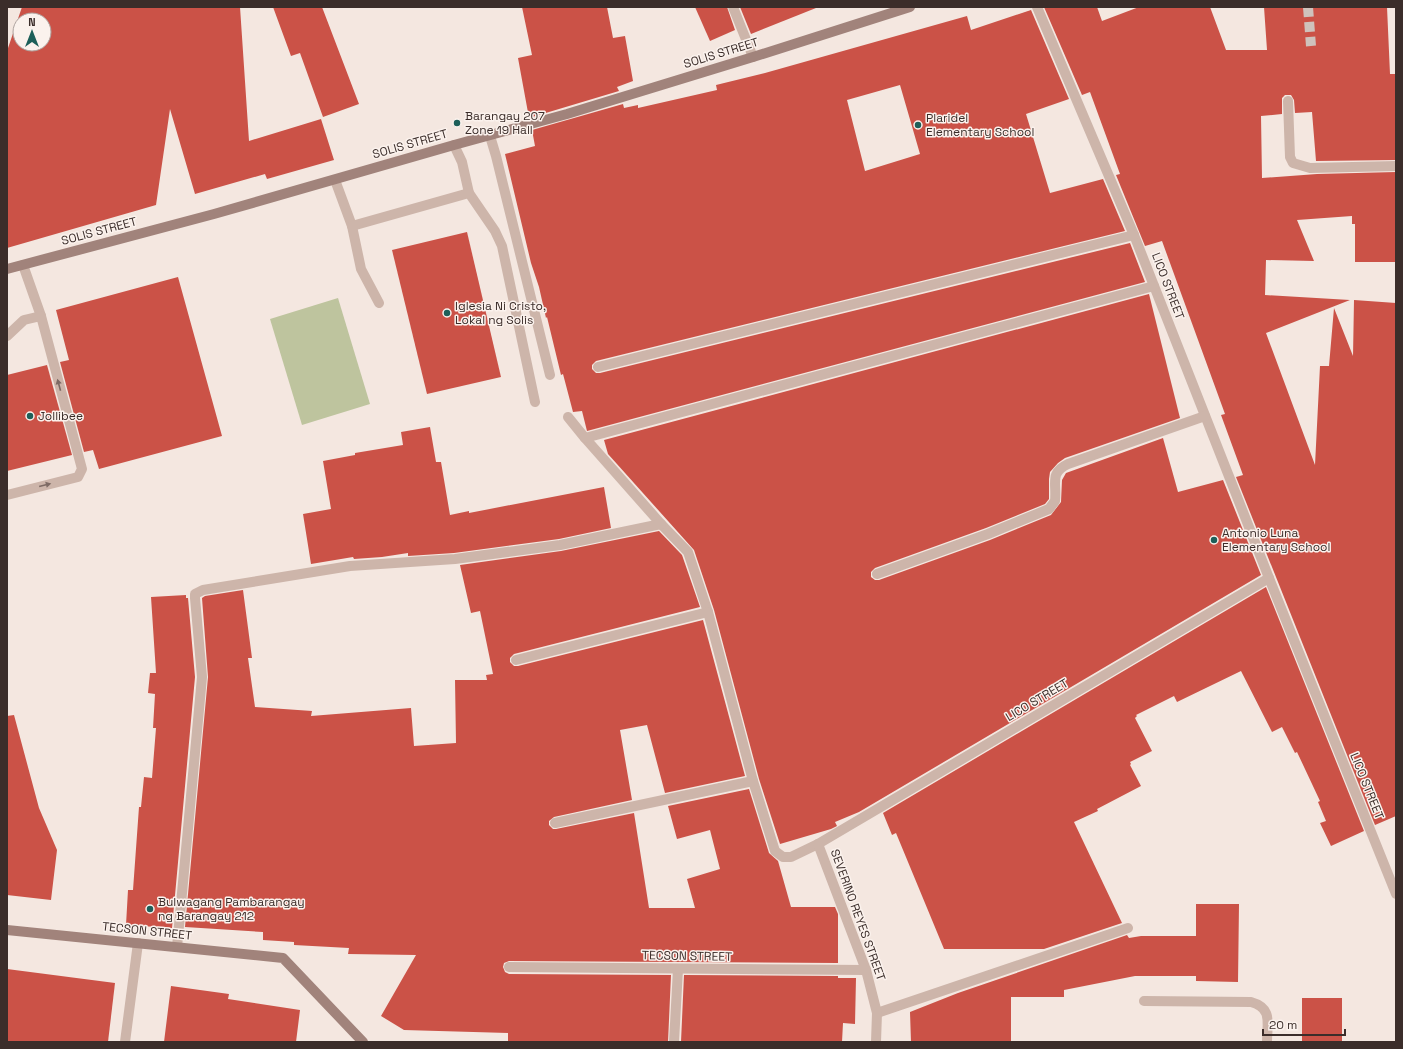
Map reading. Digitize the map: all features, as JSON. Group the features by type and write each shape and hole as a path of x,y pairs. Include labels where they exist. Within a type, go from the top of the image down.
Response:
{"street":[{"path":"733,7 753,57"},
{"name":"SOLIS STREET","path":"7,269 214,214 568,114 910,7"},
{"name":"LICO STREET","path":"1037,7 1134,234 1269,578 1396,894"},
{"path":"1288,101 1290,157 1293,163 1310,168 1396,166"},
{"path":"490,136 550,375"},
{"path":"454,145 462,162 469,193 495,231 502,246 534,402"},
{"path":"335,180 352,226 361,269 379,303"},
{"path":"352,226 469,193"},
{"path":"598,367 1134,234"},
{"path":"7,495 78,477 82,469 41,316 23,265"},
{"path":"585,438 1154,286"},
{"path":"7,336 24,320 41,316"},
{"path":"878,574 988,534 1049,509 1055,501 1056,474 1061,468 1068,464 1205,416"},
{"name":"LICO STREET","path":"568,417 661,524 688,552 708,612 775,851 782,857 791,857 818,844 1269,578"},
{"path":"177,947 202,677 195,598 196,594 203,590 350,566 455,559 560,545 661,524"},
{"path":"516,660 708,612"},
{"path":"555,822 754,780"},
{"name":"SEVERINO REYES STREET","path":"818,844 866,970 877,1013 876,1042"},
{"path":"877,1013 1128,928"},
{"name":"TECSON STREET","path":"7,930 283,958 363,1042"},
{"path":"125,1042 138,943"},
{"name":"TECSON STREET","path":"509,967 866,970"},
{"path":"674,1042 678,969"},
{"path":"1144,1001 1251,1002 1258,1004 1263,1007 1268,1019 1267,1042"}],"green space":[{"path":"338,298 370,404 302,425 270,319"}],"building":[{"path":"22,7 240,7 249,141 321,119 334,160 267,179 265,174 195,194 170,109 156,205 7,248 7,51 12,36 12,52 52,52 52,12 20,12"},
{"path":"273,7 322,7 359,104 323,117 300,53 291,56"},
{"path":"522,7 607,7 613,38 625,36 633,81 617,87 619,91 529,118 518,58 532,55"},
{"path":"695,7 727,7 735,30 710,41"},
{"path":"740,7 816,7 816,8 751,34"},
{"path":"1044,7 1097,7 1102,21 1139,7 1210,7 1226,50 1267,50 1264,7 1387,7 1390,74 1396,74 1396,160 1316,161 1312,112 1295,113 1294,100 1291,95 1285,95 1282,98 1282,114 1261,116 1262,178 1317,174 1396,172 1396,262 1355,262 1355,224 1352,224 1352,216 1297,220 1314,261 1266,260 1265,295 1350,300 1266,333 1315,465 1320,366 1329,366 1334,308 1353,356 1354,300 1396,303 1396,816 1375,825 1236,477 1243,475 1221,415 1225,414 1162,241 1145,246 1116,175 1120,174 1090,92 1082,95"},
{"path":"1031,10 1069,99 1026,114 1050,193 1103,179 1125,231 596,361 592,365 592,369 596,373 600,373 1130,243 1145,282 587,431 582,411 573,412 563,374 561,375 539,287 531,263 505,154 535,146 532,130 623,104 624,108 638,105 638,108 717,90 716,85 765,73 967,16 971,30","holes":["900,85 920,154 865,171 847,100"]},
{"name":"Iglesia Ni Cristo, Lokal ng Solis","path":"467,232 501,377 427,394 392,250"},
{"path":"178,277 222,436 99,469 93,450 84,452 60,362 69,360 56,310"},
{"path":"1149,294 1180,418 1065,458 1050,472 1049,499 1045,504 986,528 875,568 871,572 871,577 875,580 879,580 990,540 1051,515 1061,502 1062,480 1066,473 1163,438 1178,492 1223,480 1261,575 859,812 835,822 837,826 780,844 759,779 714,610 694,550 608,454 604,440"},
{"name":"Jollibee","path":"47,365 72,455 7,471 7,375"},
{"path":"430,427 436,462 441,462 450,515 469,511 469,513 604,487 611,528 559,539 454,553 408,556 408,553 354,559 353,557 311,564 303,514 331,509 323,461 355,455 355,453 403,445 401,432"},
{"path":"659,531 682,555 700,607 514,654 510,658 510,662 514,666 518,666 703,620 745,776 665,793 647,725 620,730 632,800 554,817 549,821 549,825 553,829 556,829 634,813 649,908 695,908 687,879 720,869 710,830 677,839 668,806 749,789 769,853 778,861 791,907 835,907 838,914 838,963 509,961 504,963 503,967 505,972 509,974 671,975 668,1042 508,1042 508,1033 404,1030 381,1016 416,955 348,954 349,948 294,945 294,942 263,940 263,932 185,927 208,677 202,598 205,596 243,590 252,658 248,658 255,707 312,711 311,716 411,708 414,746 456,743 455,680 487,680 486,675 493,674 480,611 471,613 460,565 561,551"},
{"path":"1266,587 1364,831 1331,846 1320,823 1326,821 1318,802 1320,801 1297,752 1295,753 1282,727 1272,732 1241,671 1177,702 1174,696 1136,715 1137,716 1135,718 1152,751 1130,762 1130,765 1141,786 1097,809 1098,811 1074,822 1122,923 1044,949 944,949 896,833 892,835 883,813"},
{"path":"186,595 186,598 188,598 195,677 172,928 126,925 128,890 133,890 139,807 141,807 144,777 152,778 156,728 153,728 155,694 148,693 150,673 156,673 151,597"},
{"path":"14,715 39,808 57,850 51,900 7,895 7,716"},
{"path":"1196,904 1239,904 1238,982 1196,981 1196,976 1135,976 1064,990 1064,997 1011,997 1011,1042 911,1042 910,1012 958,993 1127,935 1129,938 1141,936 1196,936"},
{"path":"7,969 115,983 108,1042 7,1042"},
{"path":"684,975 838,976 838,978 856,978 855,1024 843,1023 842,1042 681,1042"},
{"path":"171,986 229,994 228,999 300,1010 296,1042 164,1042"},
{"path":"1302,998 1342,998 1342,1042 1302,1042"}],"tunnel":[{"path":"1308,7 1311,46"}],"place":[{"name":"Barangay 207 Zone 19 Hall","path":"457,123"},
{"name":"Plaridel Elementary School","path":"918,125"},
{"name":"Iglesia Ni Cristo, Lokal ng Solis","path":"447,313"},
{"name":"Jollibee","path":"30,416"},
{"name":"Antonio Luna Elementary School","path":"1214,540"},
{"name":"Bulwagang Pambarangay ng Barangay 212","path":"150,909"}]}
